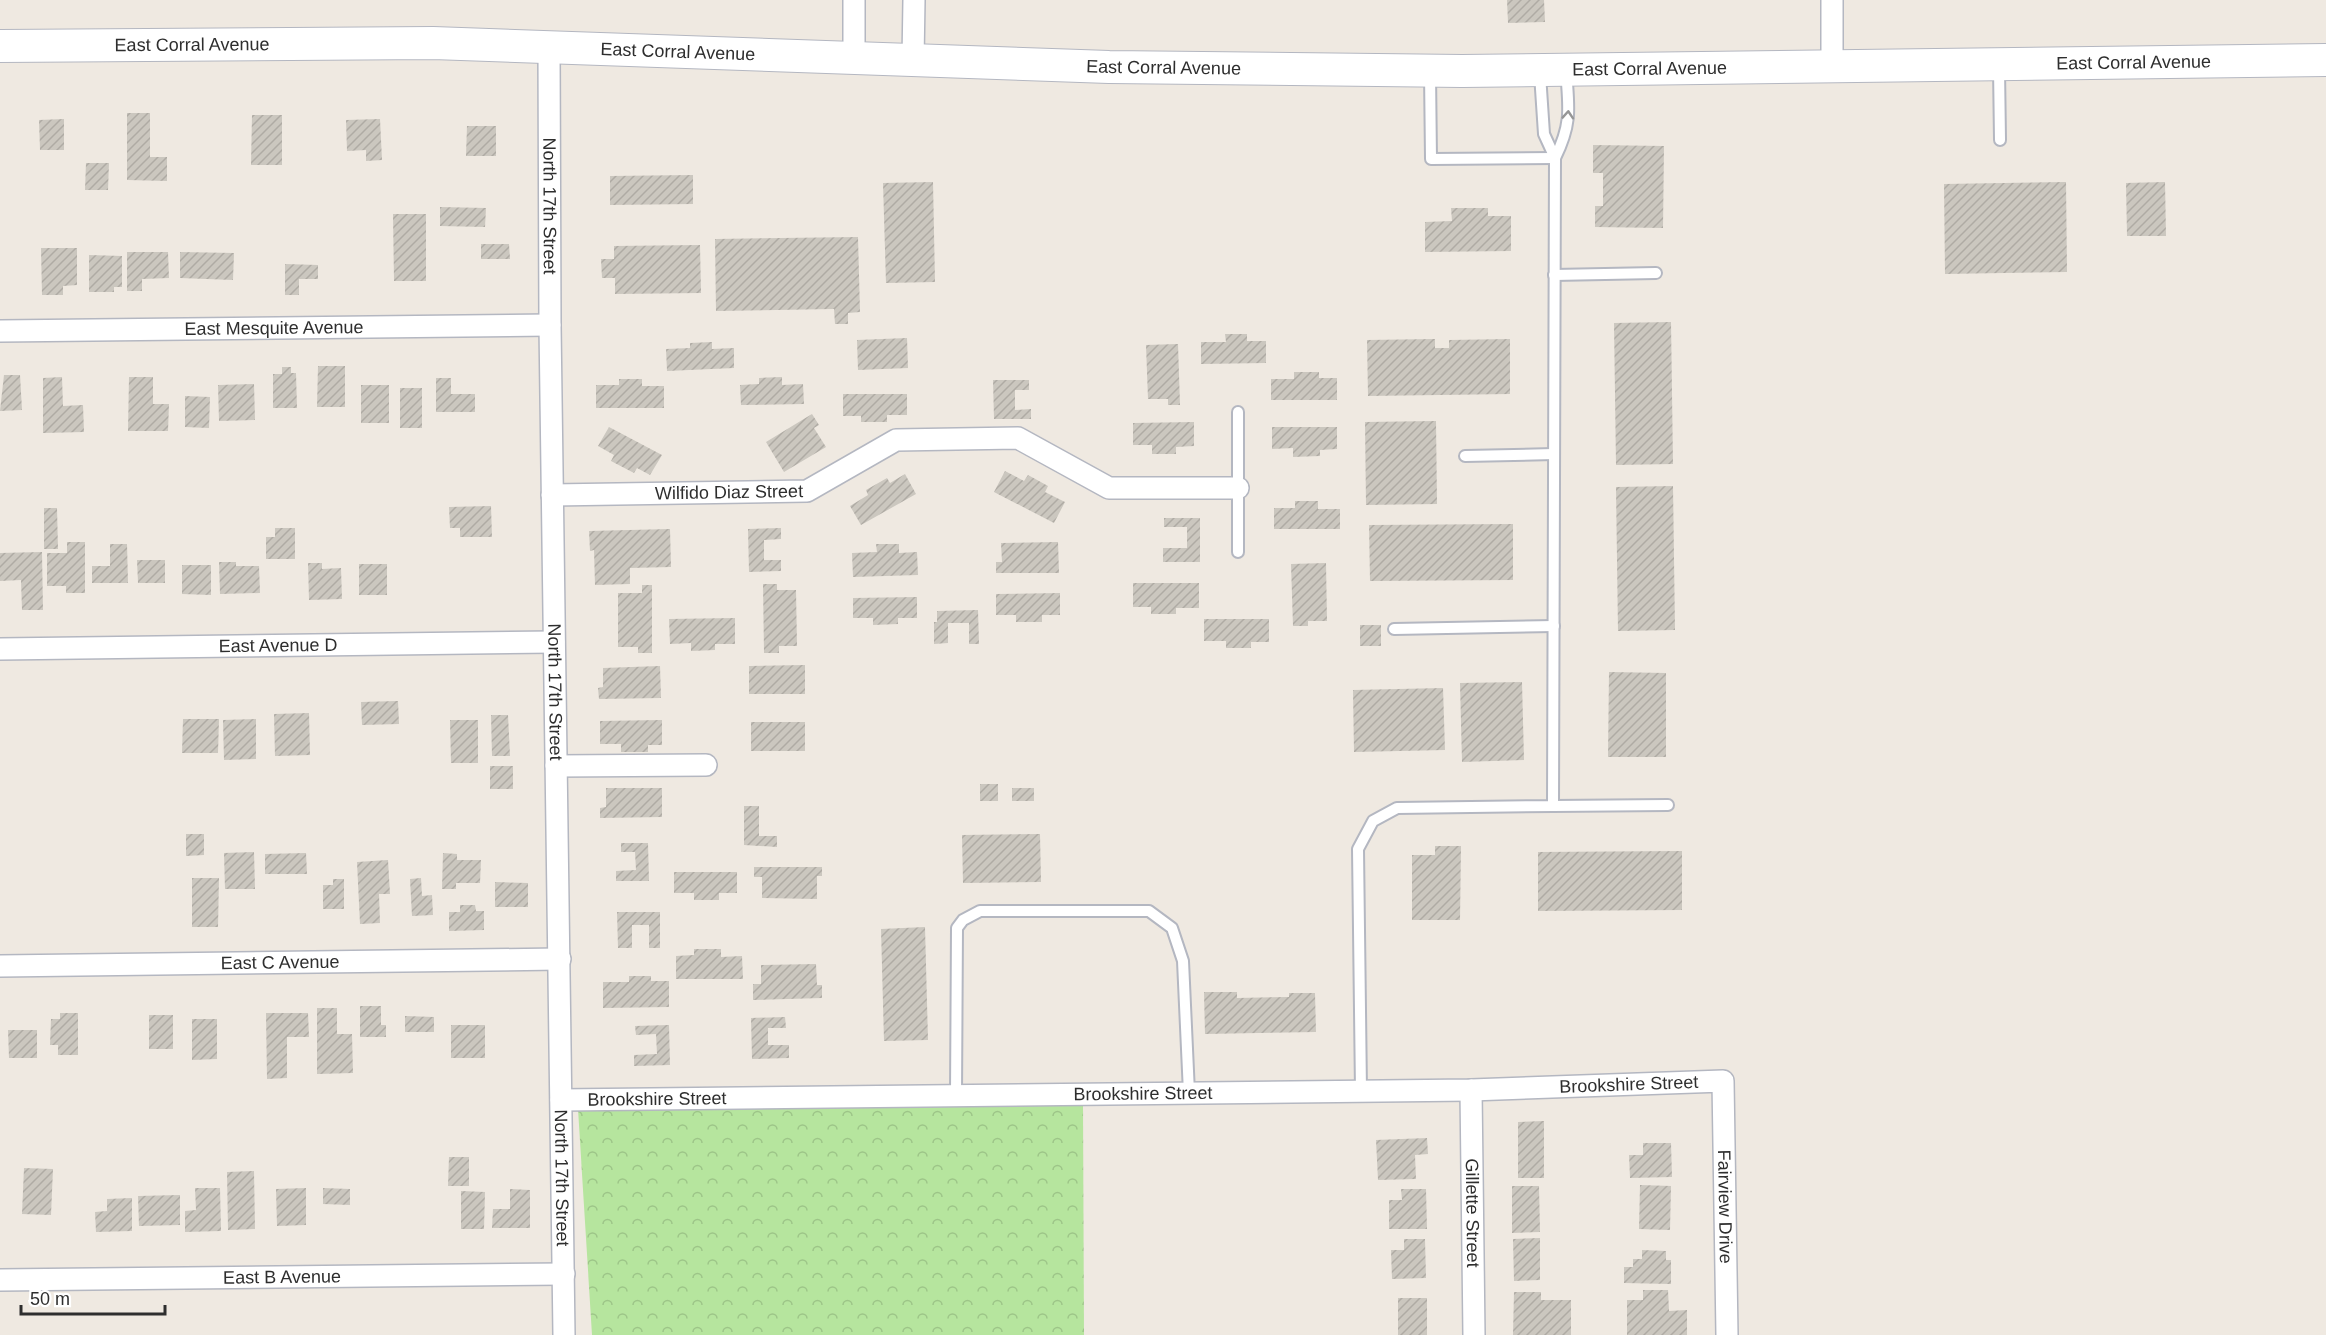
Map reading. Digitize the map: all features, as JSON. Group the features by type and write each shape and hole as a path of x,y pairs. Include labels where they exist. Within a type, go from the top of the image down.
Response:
{"main road":[{"name":"East Corral Avenue","path":"0,46 324,42 1109,67 1430,71 2326,60"}],"street":[{"path":"854,58 855,0"},
{"path":"914,0 914,60"},
{"path":"1832,0 1832,67"},
{"name":"North 17th Street","path":"549,48 550,325 564,1335"},
{"name":"East Mesquite Avenue","path":"0,331 550,325"},
{"name":"Wilfido Diaz Street","path":"552,495 807,491 896,440 1018,438 1109,488 1238,488"},
{"name":"East Avenue D","path":"0,649 554,642"},
{"path":"556,766 706,765"},
{"name":"East C Avenue","path":"0,966 560,959"},
{"name":"Brookshire Street","path":"561,1100 1471,1090 1723,1081"},
{"name":"Fairview Drive","path":"1723,1081 1727,1335"},
{"name":"Gillette Street","path":"1471,1090 1474,1335"},
{"name":"East B Avenue","path":"0,1280 564,1274"}],"lane":[{"path":"1999,65 2000,140"},
{"path":"1553,70 1544,134 1555,158"},
{"path":"1553,70 1568,106 1566,135 1555,158 1553,806"},
{"path":"1430,71 1431,159 1555,158"},
{"path":"1554,275 1656,273"},
{"path":"1238,412 1238,552"},
{"path":"1465,456 1554,454"},
{"path":"1394,629 1554,626"},
{"path":"1361,1091 1358,849 1373,821 1397,808 1668,805"},
{"path":"956,1095 957,928 963,920 980,911 1149,911 1172,928 1183,961 1189,1093"}],"green space":[{"path":"1083,1103 1084,1335 592,1335 578,1109"}],"building":[{"path":"1507,0 1544,0 1545,22 1508,23"},
{"path":"127,113 150,113 150,157 167,157 167,181 127,180"},
{"path":"252,115 282,115 282,165 251,165"},
{"path":"64,119 64,150 40,150 39,120"},
{"path":"380,119 382,160 366,161 366,150 347,151 346,120"},
{"path":"467,126 496,126 496,156 466,156"},
{"path":"1593,145 1664,146 1663,228 1595,227 1595,206 1603,206 1603,173 1593,173"},
{"path":"86,163 109,163 108,190 85,190"},
{"path":"693,175 693,204 610,205 610,176"},
{"path":"933,182 935,282 886,283 883,183"},
{"path":"2066,182 2067,272 1945,274 1944,184"},
{"path":"2165,182 2166,236 2127,236 2126,183"},
{"path":"440,207 486,208 485,227 440,226"},
{"path":"1451,208 1488,208 1488,216 1511,216 1511,251 1425,252 1425,222 1452,221"},
{"path":"393,214 426,214 426,281 394,281"},
{"path":"858,237 860,312 848,313 848,324 835,324 834,309 716,311 715,239"},
{"path":"481,244 509,244 510,259 481,259"},
{"path":"700,245 701,293 615,294 615,278 602,278 601,259 614,259 614,246"},
{"path":"41,248 77,248 77,285 63,286 63,295 42,295"},
{"path":"127,252 168,252 169,278 142,279 142,291 127,291"},
{"path":"180,252 234,253 233,280 180,278"},
{"path":"89,255 122,256 122,287 114,287 114,292 89,292"},
{"path":"285,264 318,265 318,279 299,279 299,295 285,295"},
{"path":"1671,322 1673,464 1616,465 1614,323"},
{"path":"1225,334 1247,334 1247,341 1266,341 1266,363 1201,364 1201,342 1226,342"},
{"path":"907,338 908,368 858,370 857,340"},
{"path":"1435,339 1435,348 1449,348 1449,340 1510,339 1510,394 1368,396 1367,340"},
{"path":"712,342 712,349 734,348 734,368 667,371 666,349 690,348 690,343"},
{"path":"1178,344 1180,405 1168,405 1168,399 1148,399 1146,345"},
{"path":"318,366 345,366 345,407 317,407"},
{"path":"282,367 291,367 291,373 296,373 297,408 273,408 273,374 282,374"},
{"path":"1294,372 1319,372 1319,378 1337,378 1337,400 1271,400 1271,379 1294,379"},
{"path":"4,375 20,375 22,410 0,411"},
{"path":"62,377 63,406 83,405 84,432 43,433 43,378"},
{"path":"129,377 153,377 153,404 169,404 168,431 128,431"},
{"path":"782,377 782,385 803,384 804,404 741,405 740,385 759,384 759,378"},
{"path":"436,378 451,378 451,394 475,394 475,412 436,412"},
{"path":"619,379 642,379 642,386 664,386 664,408 596,408 596,385 619,385"},
{"path":"993,380 1029,380 1029,390 1015,390 1015,410 1031,409 1031,419 994,419"},
{"path":"254,384 255,420 219,421 218,385"},
{"path":"361,385 389,385 389,423 361,423"},
{"path":"400,388 422,388 422,428 400,428"},
{"path":"843,394 907,394 907,415 887,415 887,422 861,422 861,416 843,416"},
{"path":"185,396 210,397 209,428 185,427"},
{"path":"812,414 819,425 814,428 826,447 784,472 766,442"},
{"path":"1436,421 1437,504 1366,505 1365,422"},
{"path":"1194,422 1194,446 1176,447 1176,454 1152,454 1152,445 1133,445 1133,423"},
{"path":"609,427 662,455 650,475 637,468 634,473 611,461 614,455 598,446"},
{"path":"1272,427 1337,427 1337,449 1320,450 1320,456 1293,457 1293,448 1272,449"},
{"path":"1005,471 1024,481 1028,475 1048,486 1045,492 1065,502 1054,523 994,492"},
{"path":"905,474 916,494 861,525 850,506 868,495 866,490 887,478 890,483"},
{"path":"1673,486 1675,630 1618,631 1616,487"},
{"path":"1295,501 1318,501 1318,509 1340,509 1340,529 1274,529 1274,508 1295,508"},
{"path":"491,506 492,537 460,537 460,528 450,528 449,507"},
{"path":"44,508 57,508 58,549 44,549"},
{"path":"1164,518 1200,518 1200,562 1163,562 1163,548 1187,548 1187,527 1164,527"},
{"path":"1513,524 1513,580 1370,581 1369,525"},
{"path":"275,528 295,528 295,559 266,559 266,537 275,537"},
{"path":"781,528 781,539 764,540 764,560 781,560 781,571 749,572 748,529"},
{"path":"670,529 671,567 630,568 630,584 595,585 594,550 590,551 589,531"},
{"path":"67,542 85,542 85,593 66,593 66,586 47,586 47,553 67,553"},
{"path":"1058,542 1059,573 996,573 996,562 1002,562 1001,543"},
{"path":"110,544 127,544 128,583 92,583 92,566 110,566"},
{"path":"876,544 899,544 899,553 917,552 918,575 853,577 852,553 877,552"},
{"path":"42,552 43,610 22,610 21,580 0,581 0,553"},
{"path":"137,560 165,560 165,583 138,583"},
{"path":"219,562 236,562 236,566 259,566 260,593 220,594"},
{"path":"308,563 322,563 322,569 341,568 342,599 309,600"},
{"path":"1326,563 1327,621 1308,621 1308,626 1293,626 1291,564"},
{"path":"359,564 387,564 387,595 359,595"},
{"path":"182,565 211,565 211,595 182,594"},
{"path":"1133,583 1199,583 1199,608 1176,608 1176,614 1151,614 1151,607 1133,607"},
{"path":"763,584 777,584 777,590 796,590 797,646 779,646 779,653 764,653"},
{"path":"642,585 652,585 652,653 638,653 638,647 618,647 618,593 642,593"},
{"path":"1060,593 1060,615 1042,615 1042,622 1016,622 1016,615 996,615 996,594"},
{"path":"917,597 917,618 898,618 898,624 873,625 873,618 853,618 853,598"},
{"path":"978,610 979,644 969,644 969,623 948,623 948,643 934,644 934,622 937,622 937,611"},
{"path":"735,618 735,644 715,644 715,650 691,651 691,643 670,644 669,619"},
{"path":"1204,619 1269,619 1269,642 1251,642 1251,648 1226,648 1226,641 1204,641"},
{"path":"1360,625 1381,625 1381,646 1360,646"},
{"path":"805,665 805,694 749,694 749,666"},
{"path":"660,666 661,698 599,699 598,688 603,687 603,668"},
{"path":"1609,672 1666,673 1666,757 1608,757"},
{"path":"1522,682 1524,760 1462,762 1460,683"},
{"path":"1443,688 1445,750 1354,752 1353,690"},
{"path":"398,701 399,724 362,725 361,702"},
{"path":"309,713 310,755 275,756 274,714"},
{"path":"491,715 508,715 510,756 492,756"},
{"path":"183,719 219,719 218,753 182,753"},
{"path":"256,719 256,759 224,760 223,720"},
{"path":"450,720 478,720 478,763 451,763"},
{"path":"662,720 662,745 648,745 648,752 621,752 621,744 600,744 600,721"},
{"path":"751,722 805,722 805,751 751,751"},
{"path":"490,766 513,766 513,789 490,789"},
{"path":"980,784 998,784 998,801 980,801"},
{"path":"606,788 662,788 662,817 600,818 600,808 606,807"},
{"path":"1012,788 1034,788 1034,801 1012,801"},
{"path":"744,806 759,806 759,836 777,836 777,847 744,845"},
{"path":"186,834 204,834 204,855 186,856"},
{"path":"1040,834 1041,882 963,883 962,835"},
{"path":"621,843 648,843 649,881 616,881 616,871 636,870 635,852 621,852"},
{"path":"1435,846 1461,846 1460,920 1412,920 1412,855 1435,855"},
{"path":"1682,851 1682,910 1538,911 1538,852"},
{"path":"254,852 255,889 225,889 224,853"},
{"path":"306,853 307,874 265,874 265,854"},
{"path":"443,853 457,854 457,860 481,860 480,883 456,883 456,889 442,889"},
{"path":"388,860 390,894 379,894 380,923 360,924 357,862"},
{"path":"754,867 822,867 822,876 817,876 817,899 762,898 762,877 754,877"},
{"path":"674,872 737,872 737,893 719,893 719,900 694,900 694,893 674,893"},
{"path":"192,878 219,878 218,927 192,927"},
{"path":"421,878 422,896 432,895 433,915 412,916 410,879"},
{"path":"333,879 344,879 344,909 323,909 323,885 333,885"},
{"path":"495,882 528,883 528,907 495,907"},
{"path":"460,905 475,905 476,911 484,911 484,930 449,931 449,912 460,912"},
{"path":"617,912 660,912 660,948 649,948 649,925 632,925 632,948 618,948"},
{"path":"925,927 928,1040 884,1041 881,929"},
{"path":"694,949 721,949 721,957 742,956 743,979 676,979 676,956 694,955"},
{"path":"816,964 817,985 822,985 822,998 753,1000 753,984 761,984 761,965"},
{"path":"629,976 651,976 651,981 669,981 669,1007 603,1008 603,982 629,982"},
{"path":"1204,992 1237,992 1237,998 1289,997 1289,993 1315,993 1316,1032 1205,1034"},
{"path":"360,1006 381,1006 381,1025 386,1025 386,1037 360,1037"},
{"path":"317,1008 337,1008 337,1034 352,1034 353,1073 317,1074"},
{"path":"60,1013 78,1013 78,1055 58,1055 58,1045 50,1045 51,1019 60,1019"},
{"path":"266,1013 308,1013 309,1037 287,1037 287,1078 267,1079"},
{"path":"149,1015 173,1015 173,1049 149,1049"},
{"path":"405,1016 434,1017 434,1032 405,1032"},
{"path":"785,1017 786,1028 768,1028 768,1045 789,1045 789,1058 752,1059 751,1018"},
{"path":"192,1019 217,1019 217,1059 192,1060"},
{"path":"451,1025 485,1025 485,1058 451,1058"},
{"path":"669,1025 670,1065 634,1066 634,1055 657,1054 656,1034 636,1035 635,1026"},
{"path":"8,1030 37,1030 37,1058 9,1058"},
{"path":"1544,1121 1544,1178 1518,1178 1518,1122"},
{"path":"1427,1138 1428,1154 1415,1155 1416,1179 1378,1180 1376,1140"},
{"path":"1643,1143 1671,1143 1672,1177 1630,1178 1629,1155 1643,1155"},
{"path":"449,1157 469,1157 469,1186 448,1186"},
{"path":"24,1168 53,1169 51,1215 22,1214"},
{"path":"254,1171 255,1229 228,1230 227,1172"},
{"path":"1640,1185 1671,1186 1670,1230 1639,1229"},
{"path":"1512,1186 1539,1186 1540,1232 1512,1233"},
{"path":"195,1188 220,1188 221,1231 185,1232 185,1211 196,1210"},
{"path":"306,1188 306,1225 277,1226 276,1189"},
{"path":"323,1188 350,1189 350,1205 323,1204"},
{"path":"510,1189 530,1190 530,1228 492,1228 493,1209 510,1209"},
{"path":"1401,1189 1426,1189 1427,1229 1389,1229 1389,1200 1402,1200"},
{"path":"461,1191 485,1192 484,1229 461,1229"},
{"path":"180,1195 180,1225 139,1226 138,1196"},
{"path":"132,1198 132,1231 96,1232 95,1212 107,1211 107,1199"},
{"path":"1540,1238 1540,1280 1514,1281 1513,1239"},
{"path":"1404,1239 1425,1239 1426,1278 1392,1279 1391,1250 1404,1250"},
{"path":"1642,1250 1666,1251 1666,1260 1671,1260 1671,1284 1624,1283 1624,1267 1633,1267 1633,1259 1642,1259"},
{"path":"1643,1290 1668,1290 1669,1311 1687,1310 1687,1335 1627,1335 1627,1300 1643,1300"},
{"path":"1514,1292 1541,1292 1541,1300 1571,1300 1571,1335 1513,1335"},
{"path":"1398,1298 1427,1298 1427,1335 1398,1335"}]}
